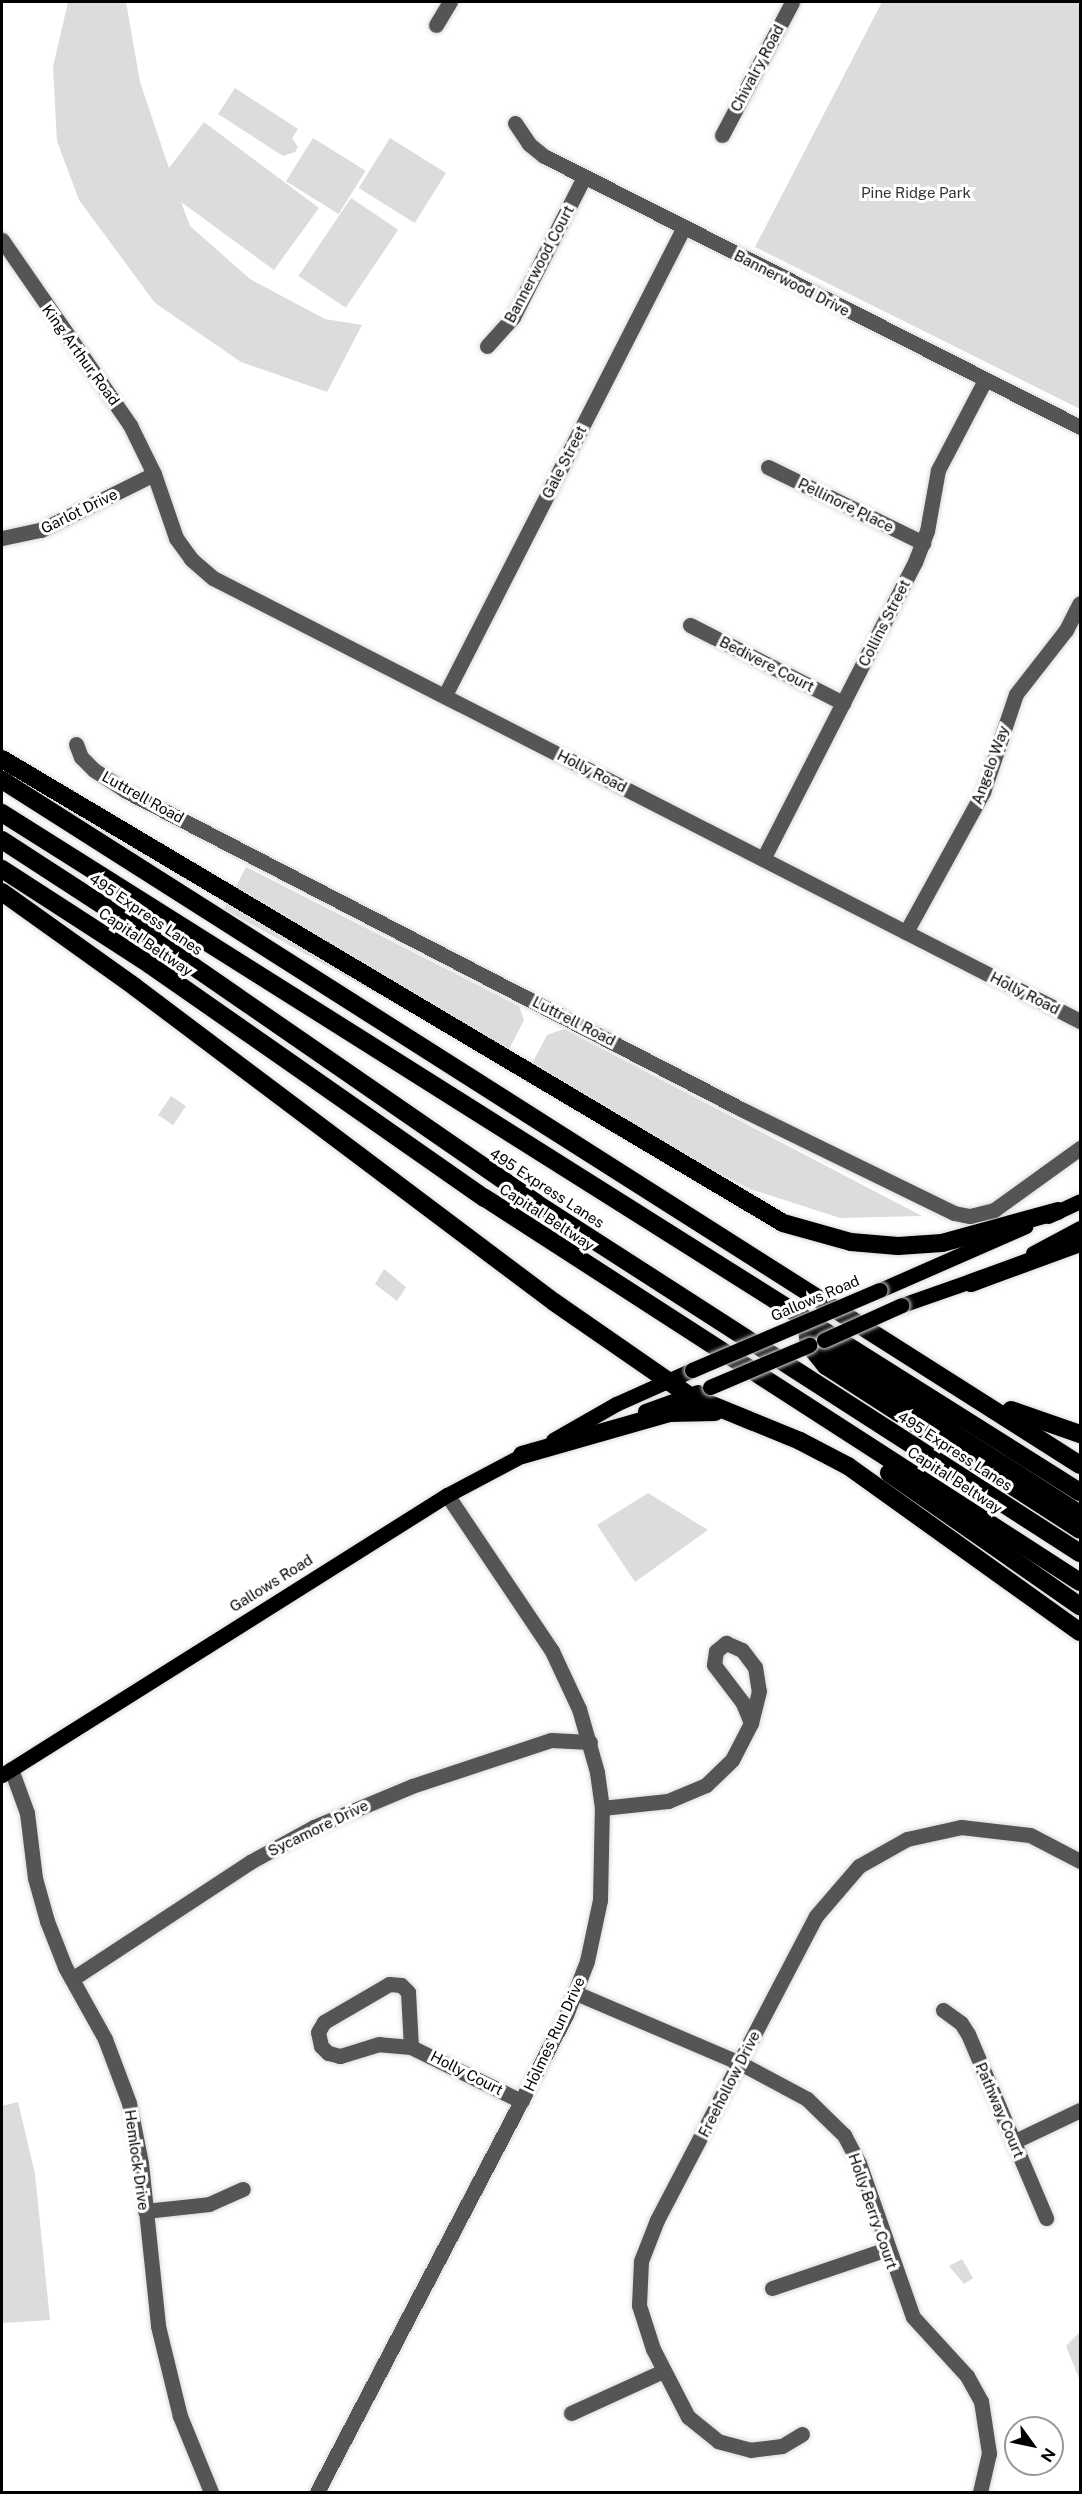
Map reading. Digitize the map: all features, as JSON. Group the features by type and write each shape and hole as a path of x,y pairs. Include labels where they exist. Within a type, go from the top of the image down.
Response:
{"highway":[{"path":"2,759 783,1223 851,1242 898,1246 942,1243 1058,1211"},
{"path":"2,780 414,1045 694,1216 1080,1464"},
{"name":"495 Express Lanes","path":"2,813 1080,1492"},
{"name":"495 Express Lanes","path":"2,840 145,933 536,1203 1080,1553"},
{"name":"Capital Beltway","path":"2,869 148,964 297,1070 526,1225 1080,1582"},
{"path":"2,892 143,993 554,1302 690,1396 800,1441 848,1467 1080,1632"},
{"path":"526,1225 1080,1606"},
{"path":"971,1282 1080,1243"},
{"path":"806,1322 816,1342 833,1364 1080,1530"},
{"path":"833,1364 1080,1514"},
{"path":"977,1397 1080,1434"},
{"path":"522,1455 669,1413 699,1410 727,1413"}],"main road":[{"name":"Gallows Road","path":"6,1772 447,1495 567,1434 616,1404 1080,1201"},
{"name":"Gallows Road","path":"567,1434 690,1396 902,1305 971,1282 1080,1228"}],"street":[{"path":"436,24 450,2"},
{"name":"Chivalry Road","path":"722,135 792,2"},
{"name":"Bannerwood Drive","path":"515,123 529,144 543,156 683,229 1080,427"},
{"name":"Bannerwood Court","path":"488,346 513,317 584,177"},
{"name":"Gale Street","path":"445,695 683,229"},
{"name":"King Arthur Road","path":"2,240 130,425 154,474"},
{"name":"Collins Street","path":"763,859 923,543 938,470 985,380"},
{"name":"Pellinore Place","path":"768,467 923,543"},
{"name":"Holly Road","path":"154,474 176,538 207,573 1080,1021"},
{"name":"Garlot Drive","path":"2,538 41,530 154,474"},
{"name":"Angelo Way","path":"906,932 983,792 1016,694 1066,630 1080,603"},
{"name":"Bedivere Court","path":"690,625 843,703"},
{"name":"Luttrell Road","path":"76,744 81,757 94,770 126,791 741,1109 954,1212 970,1215 994,1210 1080,1148"},
{"name":"Holmes Run Drive","path":"317,2493 576,1994 600,1900 602,1808 590,1742 552,1651 447,1495"},
{"path":"602,1808 668,1801 706,1785 732,1760 751,1723 759,1691 755,1667 742,1650 726,1642 716,1651 714,1665 743,1703 751,1723"},
{"name":"Sycamore Drive","path":"72,1979 250,1862 314,1827 412,1786 551,1740 590,1742"},
{"name":"Hemlock Drive","path":"6,1772 27,1813 34,1878 44,1912 72,1979 105,2039 129,2103 145,2211 151,2281 171,2385 211,2493"},
{"name":"Freehollow Drive","path":"802,2434 769,2450 751,2450 718,2441 688,2417 663,2371 639,2305 641,2261 657,2220 826,1902 860,1866 891,1846 939,1830 983,1826 1030,1834 1080,1861"},
{"path":"396,1983 408,1996 411,2047 379,2044 334,2056 321,2046 318,2032 324,2022 396,1983"},
{"name":"Holly Berry Court","path":"576,1994 740,2063 807,2099 844,2135 859,2163 887,2249 913,2317 967,2376 981,2401 989,2453 980,2493"},
{"name":"Pathway Court","path":"943,2010 968,2034 1046,2218"},
{"name":"Holly Court","path":"411,2047 521,2101"},
{"path":"1013,2142 1080,2110"},
{"path":"145,2211 209,2205 243,2188"},
{"path":"772,2288 887,2249"},
{"path":"571,2413 663,2371"}],"green space":[{"path":"68,2 126,2 140,82 169,168 204,122 319,208 274,270 181,202 190,226 250,279 325,319 362,325 327,392 241,362 155,303 79,200 57,141 53,67"},
{"name":"Pine Ridge Park","path":"882,2 1080,2 1080,409 755,247"},
{"path":"235,88 298,129 292,138 298,147 295,152 283,156 218,114"},
{"path":"313,138 366,171 339,214 286,181"},
{"path":"390,138 446,173 415,223 359,188"},
{"path":"351,198 398,230 346,308 298,276"},
{"path":"246,867 519,1006 524,1020 502,1063 224,909"},
{"path":"564,1029 922,1216 840,1218 750,1189 526,1075 547,1035"},
{"path":"171,1096 186,1106 173,1125 158,1115"},
{"path":"384,1269 406,1287 397,1301 375,1284"},
{"path":"648,1493 708,1530 635,1582 597,1525"},
{"path":"18,2102 35,2174 50,2320 2,2323 2,2106"},
{"path":"962,2259 973,2278 964,2284 949,2266"},
{"path":"1080,2332 1080,2381 1066,2346"}]}
